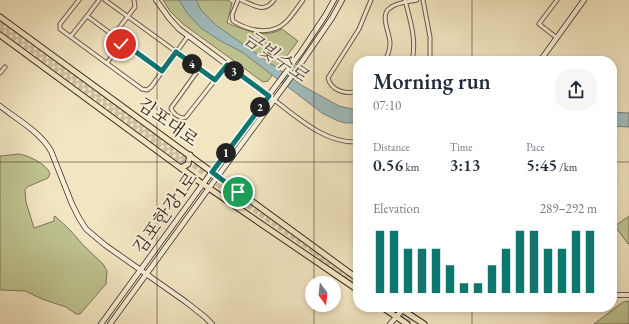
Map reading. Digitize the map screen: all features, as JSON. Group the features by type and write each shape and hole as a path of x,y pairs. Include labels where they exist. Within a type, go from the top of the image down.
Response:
{"main road":[{"name":"김포대로","path":"0,17 353,275"},
{"name":"김포대로","path":"0,35 180,168 353,287"},
{"path":"180,168 189,162 190,155"},
{"path":"390,312 407,324"},
{"path":"408,312 424,324"}],"street":[{"path":"79,0 60,24 60,29 145,90 151,87 188,36"},
{"path":"71,36 99,0"},
{"path":"105,0 215,80"},
{"path":"87,16 112,33 116,32 135,7 134,0"},
{"path":"156,0 169,18 188,36 269,96 328,137 342,141 353,142"},
{"path":"274,0 269,7 263,8 239,0 232,15 233,21 255,30 271,30 281,26 290,18 303,0"},
{"name":"김포한강1로","path":"101,324 312,37 334,0"},
{"name":"김포한강1로","path":"110,324 217,176 275,100 332,18 342,0"},
{"path":"353,92 342,92 332,86 328,78 359,29 371,0"},
{"path":"386,56 390,44 386,21 386,14 389,8 405,1 417,0"},
{"path":"423,0 430,36 430,56"},
{"path":"557,0 539,24 557,38"},
{"path":"544,56 585,0"},
{"path":"405,1 414,40 413,56"},
{"path":"107,63 119,46 123,44 162,71"},
{"path":"199,69 171,108 172,111 183,118 185,118 227,65"},
{"path":"0,73 5,66"},
{"path":"0,106 32,130 48,145 72,204 86,229 105,245 146,274 211,324"},
{"path":"617,295 629,295"},
{"path":"390,324 399,312"}],"green space":[{"path":"163,0 228,0 232,3 227,23 248,31 261,33 275,32 282,29 298,41 268,81 263,82 183,24 170,11"},
{"path":"19,154 36,160 45,166 50,173 48,178 27,187 25,190 26,202 34,228 54,221 55,216 103,264 107,271 106,284 80,314 76,314 66,307 42,299 25,291 0,290 0,156"},
{"path":"629,216 628,244 617,229 617,225"},
{"path":"629,301 629,324 594,324 610,312 617,312 617,307 623,302"}],"water":[{"path":"179,0 196,0 201,10 217,26 303,86 339,106 353,109 353,123 338,121 322,113 242,52 219,40 201,28 187,13"},
{"path":"617,112 629,113 629,127 617,126"}],"tunnel":[{"path":"0,23 183,157 220,186 353,279"},
{"path":"0,28 190,167"},
{"path":"318,259 353,283"},
{"path":"395,312 412,324"}],"route":[{"path":"121,44 125,44 162,71 176,52 215,80 227,65 269,96 212,172 238,192"}],"water label":[{"name":"금빛수로","path":"276,56"}]}
